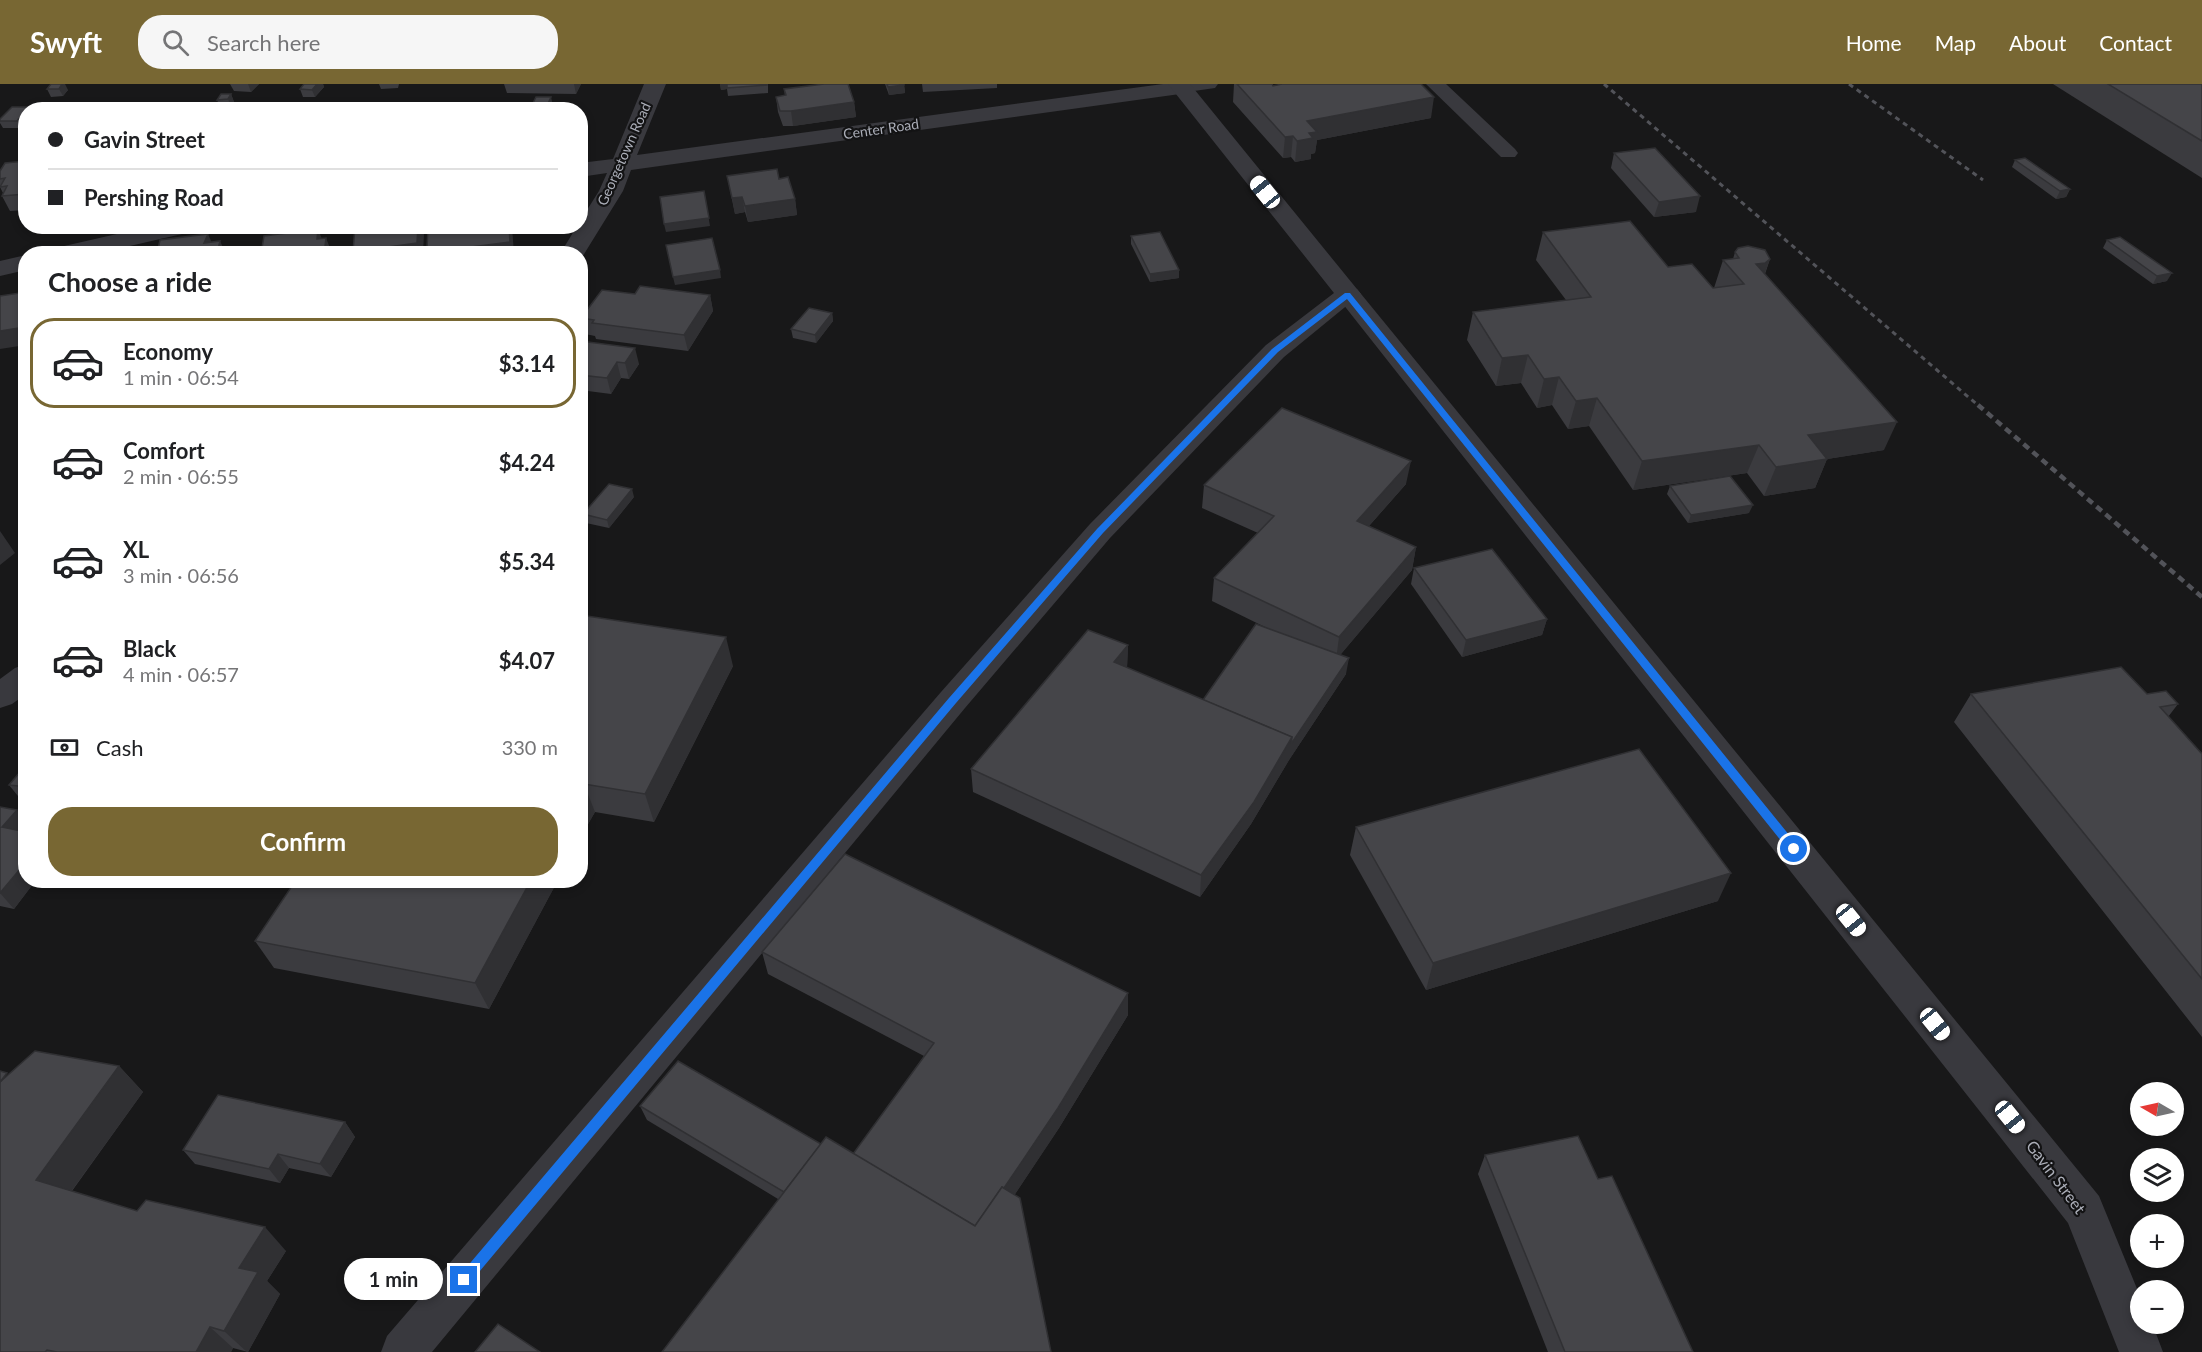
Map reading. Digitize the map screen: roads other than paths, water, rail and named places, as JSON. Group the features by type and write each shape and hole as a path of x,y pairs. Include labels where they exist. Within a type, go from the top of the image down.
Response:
{"street":[{"name":"Georgetown Road","path":"588,228 611,191 655,84"},
{"name":"Center Road","path":"588,169 1189,85"},
{"name":"Gavin Street","path":"1189,85 1348,294 2084,1210 2141,1352"},
{"path":"96,246 151,234"},
{"path":"0,269 18,264"},
{"path":"403,1352 938,718 1100,531 1275,351 1348,294"},
{"path":"0,696 18,682"}],"lane":[{"path":"1435,84 1508,153"}],"railway":[{"path":"1604,84 1980,407"},
{"path":"1849,84 1983,180"},
{"path":"1978,405 2202,597"}]}
